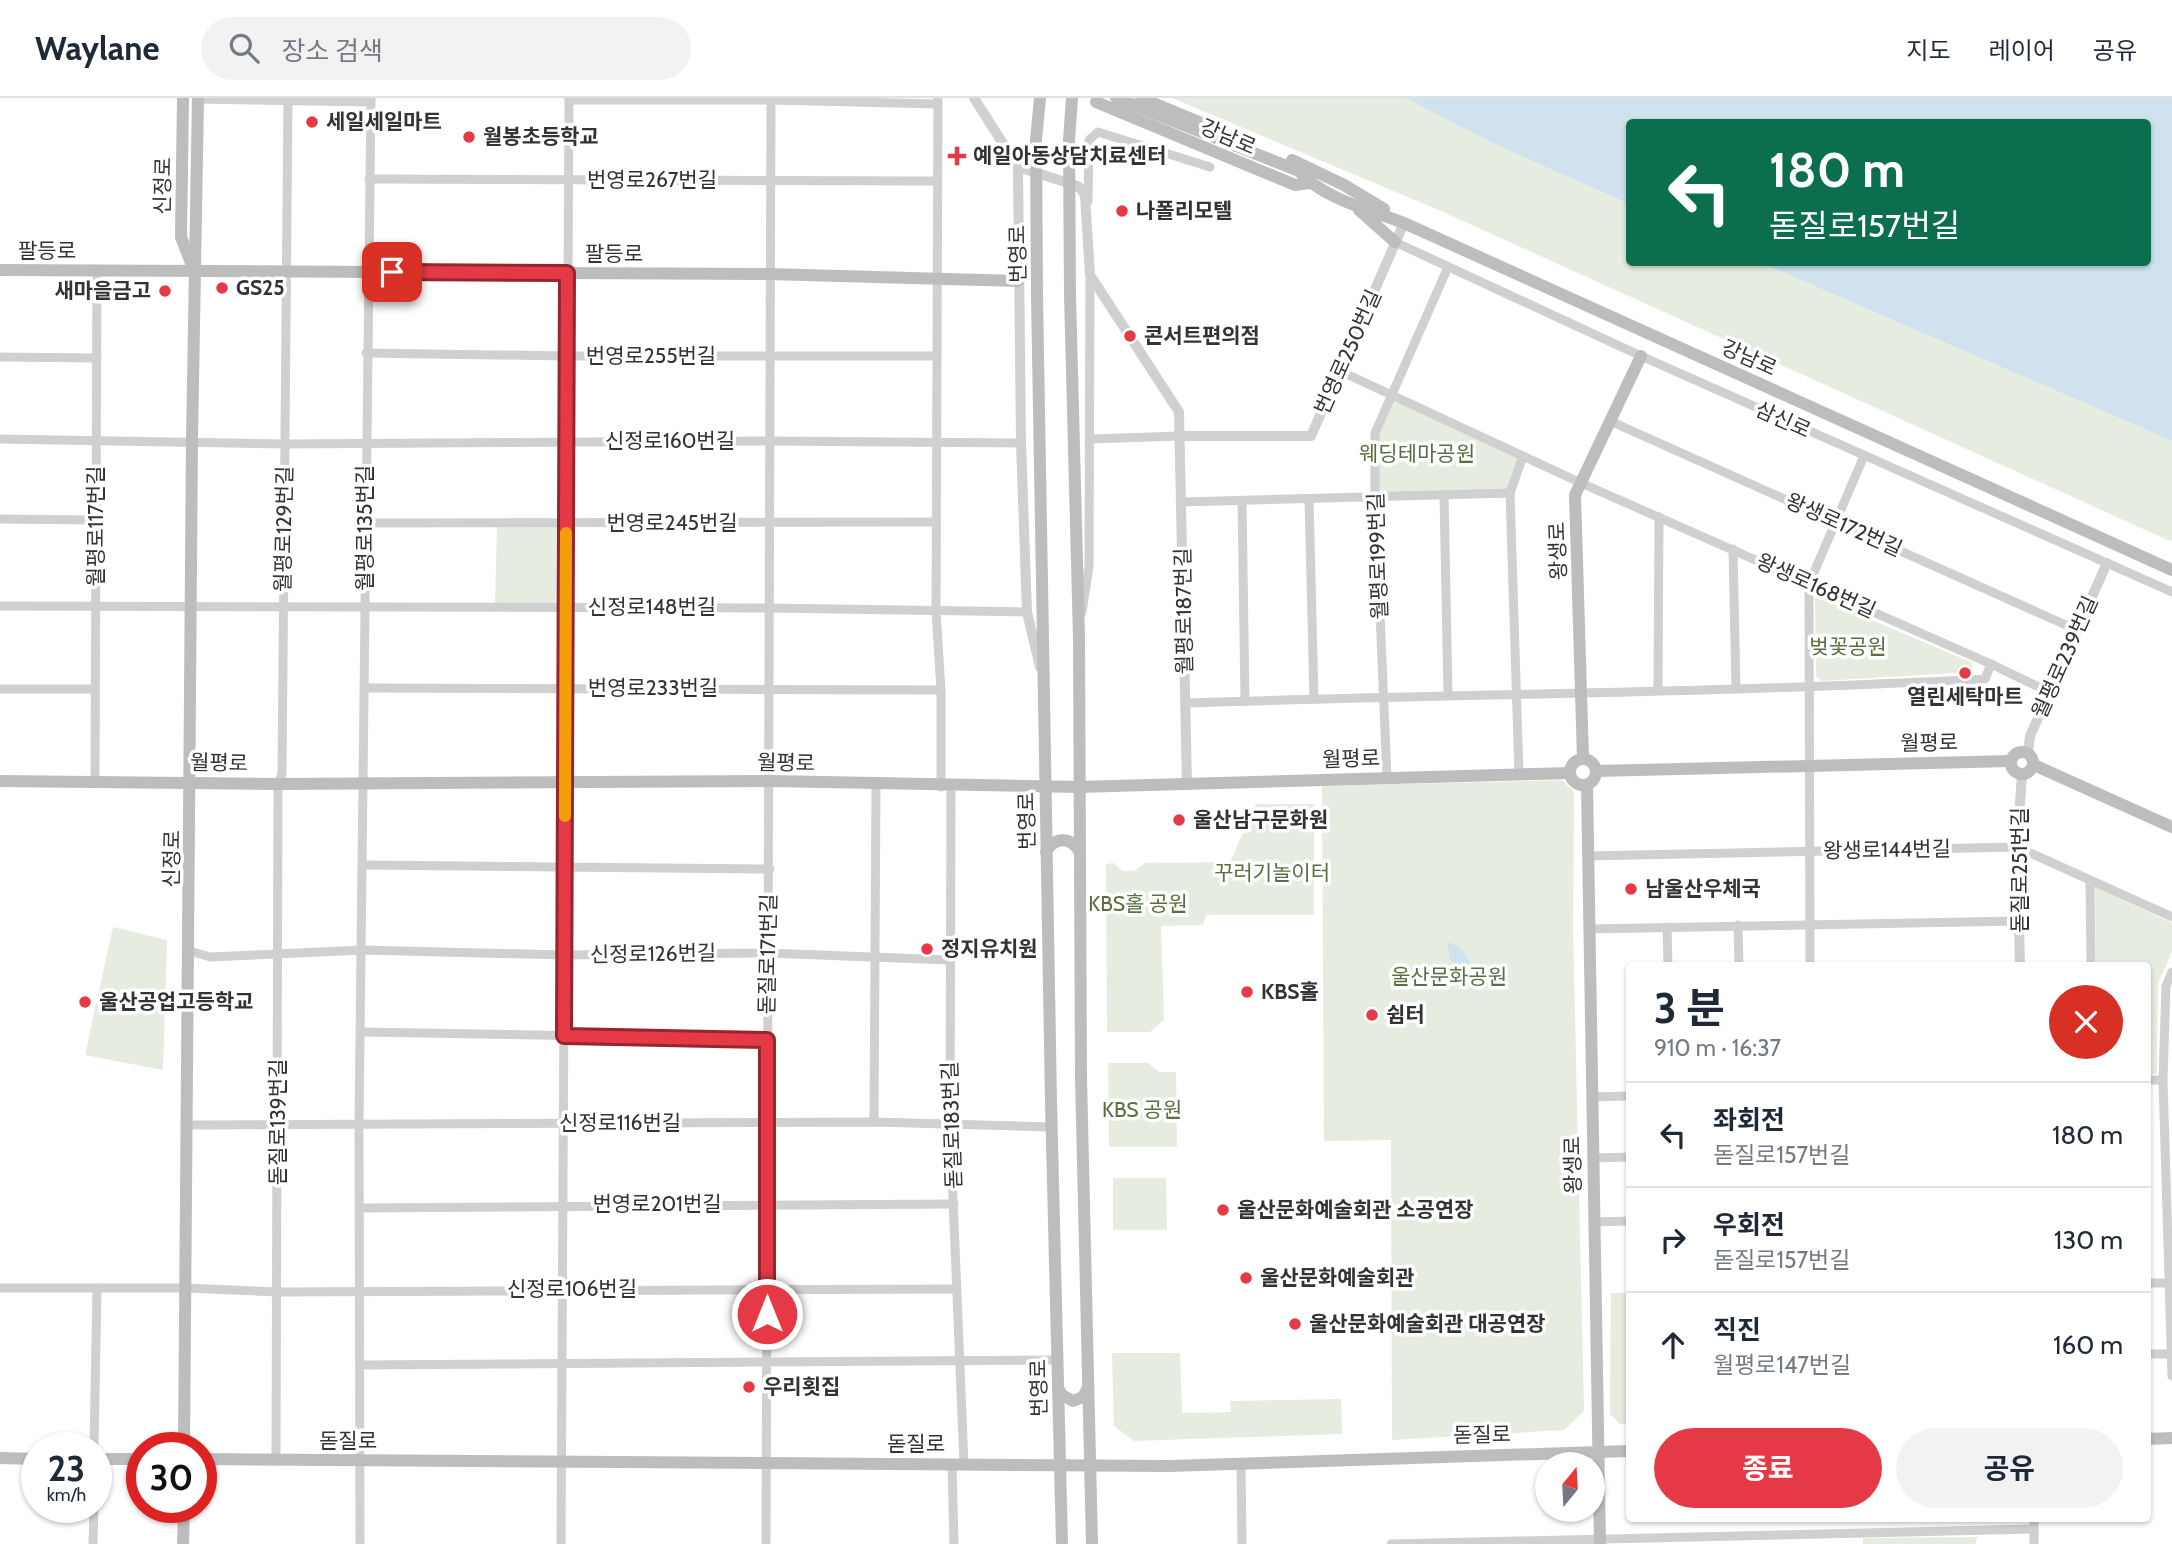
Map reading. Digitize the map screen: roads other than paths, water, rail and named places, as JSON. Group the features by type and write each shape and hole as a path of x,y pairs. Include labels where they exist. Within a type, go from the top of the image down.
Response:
{"main road":[{"name":"신정로","path":"183,98 181,237 194,271"},
{"name":"신정로","path":"184,1432 192,781 192,440 198,98"},
{"name":"번영로","path":"1040,98 1036,140 1037,295 1051,1127 1062,1544"},
{"path":"1072,98 1069,140 1070,295 1079,638 1078,787 1092,1544"},
{"name":"강남로","path":"1116,98 1299,172 1309,183 1338,197 1404,223 2172,570"},
{"path":"1141,98 1306,166 1344,185 1404,223"},
{"name":"강남로","path":"1096,102 1295,185 1309,183"},
{"path":"182,197 184,218 190,226 195,219 197,197"},
{"path":"1338,197 1364,213 1395,243"},
{"name":"팔등로","path":"0,270 768,274 1018,281"},
{"name":"왕생로","path":"1583,758 1575,495 1641,356"},
{"path":"2034,765 2029,772 2022,774 2014,771 2011,761 2015,754 2028,752 2034,765 2172,827"},
{"path":"1583,758 1593,763 1597,771 1594,780 1587,785 1576,783 1570,773 1572,764 1583,758"},
{"name":"월평로","path":"1597,771 2011,761"},
{"name":"월평로","path":"0,781 278,784 771,781 946,787 1078,787 1570,773"},
{"name":"왕생로","path":"1587,785 1598,1452"},
{"path":"1046,852 1050,845 1063,840 1070,841 1079,851"},
{"path":"1058,1388 1062,1395 1073,1401 1083,1397 1088,1388"},
{"path":"2151,1439 2172,1438"},
{"name":"돋질로","path":"1598,1452 1626,1451"},
{"name":"돋질로","path":"217,1459 1241,1464 1535,1453"},
{"path":"0,1458 21,1458"},
{"name":"왕생로","path":"1600,1522 1600,1541"},
{"path":"183,1544 184,1523"}],"street":[{"name":"신정로","path":"198,98 370,100"},
{"path":"974,98 1018,167 1021,443 1027,612 1044,684"},
{"name":"월평로129번길","path":"278,784 282,774 288,99"},
{"path":"561,1544 569,99 938,101"},
{"name":"돋질로171번길","path":"766,1544 767,953 771,781 768,274 771,99"},
{"name":"월평로135번길","path":"360,1544 359,1124 363,1032 366,352 370,100"},
{"name":"돋질로183번길","path":"938,101 936,611 946,787 950,1126 960,1362 954,1544"},
{"path":"1079,638 1089,567 1089,140 1098,132 1210,167"},
{"path":"1018,167 1078,186 1085,195 1088,207"},
{"name":"번영로267번길","path":"369,179 936,181"},
{"name":"번영로250번길","path":"1090,439 1311,436 1404,223"},
{"name":"삼신로","path":"1395,243 1641,356 2172,592"},
{"name":"월평로199번길","path":"1387,777 1374,497 1375,433 1448,267"},
{"name":"월평로117번길","path":"94,781 97,271"},
{"path":"1090,275 1179,411 1180,436"},
{"name":"번영로255번길","path":"366,352 566,356 936,356"},
{"path":"0,358 97,358"},
{"name":"왕생로168번길","path":"1340,371 1581,483 1992,664 2049,692"},
{"name":"왕생로172번길","path":"1610,421 2077,630"},
{"name":"월평로187번길","path":"1180,436 1188,785"},
{"name":"신정로160번길","path":"0,439 192,440 285,444 366,441 768,440 1021,443"},
{"path":"1519,774 1510,493 1523,456"},
{"path":"1810,962 1809,584 1864,456"},
{"path":"1181,502 1510,493"},
{"path":"1444,495 1448,694"},
{"path":"1309,499 1314,699"},
{"path":"1241,501 1245,701"},
{"path":"1658,689 1659,517"},
{"path":"0,519 96,520"},
{"name":"번영로245번길","path":"365,523 936,522"},
{"path":"1733,549 1736,689"},
{"name":"월평로239번길","path":"2028,752 2029,736 2107,563"},
{"name":"신정로148번길","path":"0,606 769,608 1027,612"},
{"path":"1186,703 1516,692 1810,688 1985,679 1992,664"},
{"name":"번영로233번길","path":"365,688 941,690"},
{"path":"0,689 95,689"},
{"name":"돋질로251번길","path":"2020,962 2017,847 2022,774"},
{"name":"돋질로139번길","path":"276,1460 278,784"},
{"path":"873,1122 876,785"},
{"name":"왕생로144번길","path":"1587,856 2017,847 2172,917"},
{"path":"364,865 770,869"},
{"path":"2090,881 2091,962"},
{"path":"1588,929 2019,920"},
{"path":"1738,925 1739,962"},
{"path":"1667,927 1668,962"},
{"name":"신정로126번길","path":"190,951 210,957 278,956 363,950 565,955 767,953 950,960"},
{"path":"2172,972 2166,986 2162,1080 2172,1376"},
{"path":"363,1032 767,1040"},
{"path":"2151,1080 2162,1080"},
{"path":"1591,1097 1626,1096"},
{"name":"신정로116번길","path":"188,1125 873,1122 1051,1127"},
{"path":"1592,1158 1626,1157"},
{"name":"번영로201번길","path":"360,1208 954,1204"},
{"path":"1593,1222 1626,1221"},
{"path":"2151,1283 2170,1283"},
{"name":"신정로106번길","path":"0,1288 277,1292 957,1289"},
{"path":"94,1432 97,1288"},
{"path":"2151,1354 2171,1354"},
{"path":"360,1365 1057,1360"},
{"path":"1241,1464 1242,1544"},
{"path":"93,1544 94,1523"},
{"path":"1391,1544 1600,1541 2034,1524 2034,1544"}],"water":[{"path":"1405,98 2172,98 2172,441 1768,266 2151,266 2151,119 1626,119 1626,203 1496,145"},
{"path":"1447,942 1454,944 1468,957 1470,975 1467,982 1450,959"}],"place":[{"name":"세일세일마트","path":"312,122"},
{"name":"월봉초등학교","path":"469,137"},
{"name":"예일아동상담치료센터","path":"957,156"},
{"name":"나폴리모텔","path":"1122,211"},
{"name":"GS25","path":"222,288"},
{"name":"새마을금고","path":"165,291"},
{"name":"콘서트편의점","path":"1130,336"},
{"name":"열린세탁마트","path":"1965,673"},
{"name":"울산남구문화원","path":"1179,820"},
{"name":"남울산우체국","path":"1631,889"},
{"name":"정지유치원","path":"927,949"},
{"name":"KBS홀","path":"1247,992"},
{"name":"울산공업고등학교","path":"85,1002"},
{"name":"쉼터","path":"1372,1015"},
{"name":"울산문화예술회관 소공연장","path":"1223,1210"},
{"name":"울산문화예술회관","path":"1246,1278"},
{"name":"울산문화예술회관 대공연장","path":"1295,1324"},
{"name":"우리횟집","path":"749,1387"}],"park label":[{"name":"웨딩테마공원","path":"1417,454"},
{"name":"벚꽃공원","path":"1848,647"},
{"name":"꾸러기놀이터","path":"1272,873"},
{"name":"KBS홀 공원","path":"1138,904"},
{"name":"울산문화공원","path":"1449,977"},
{"name":"KBS 공원","path":"1142,1110"}]}
